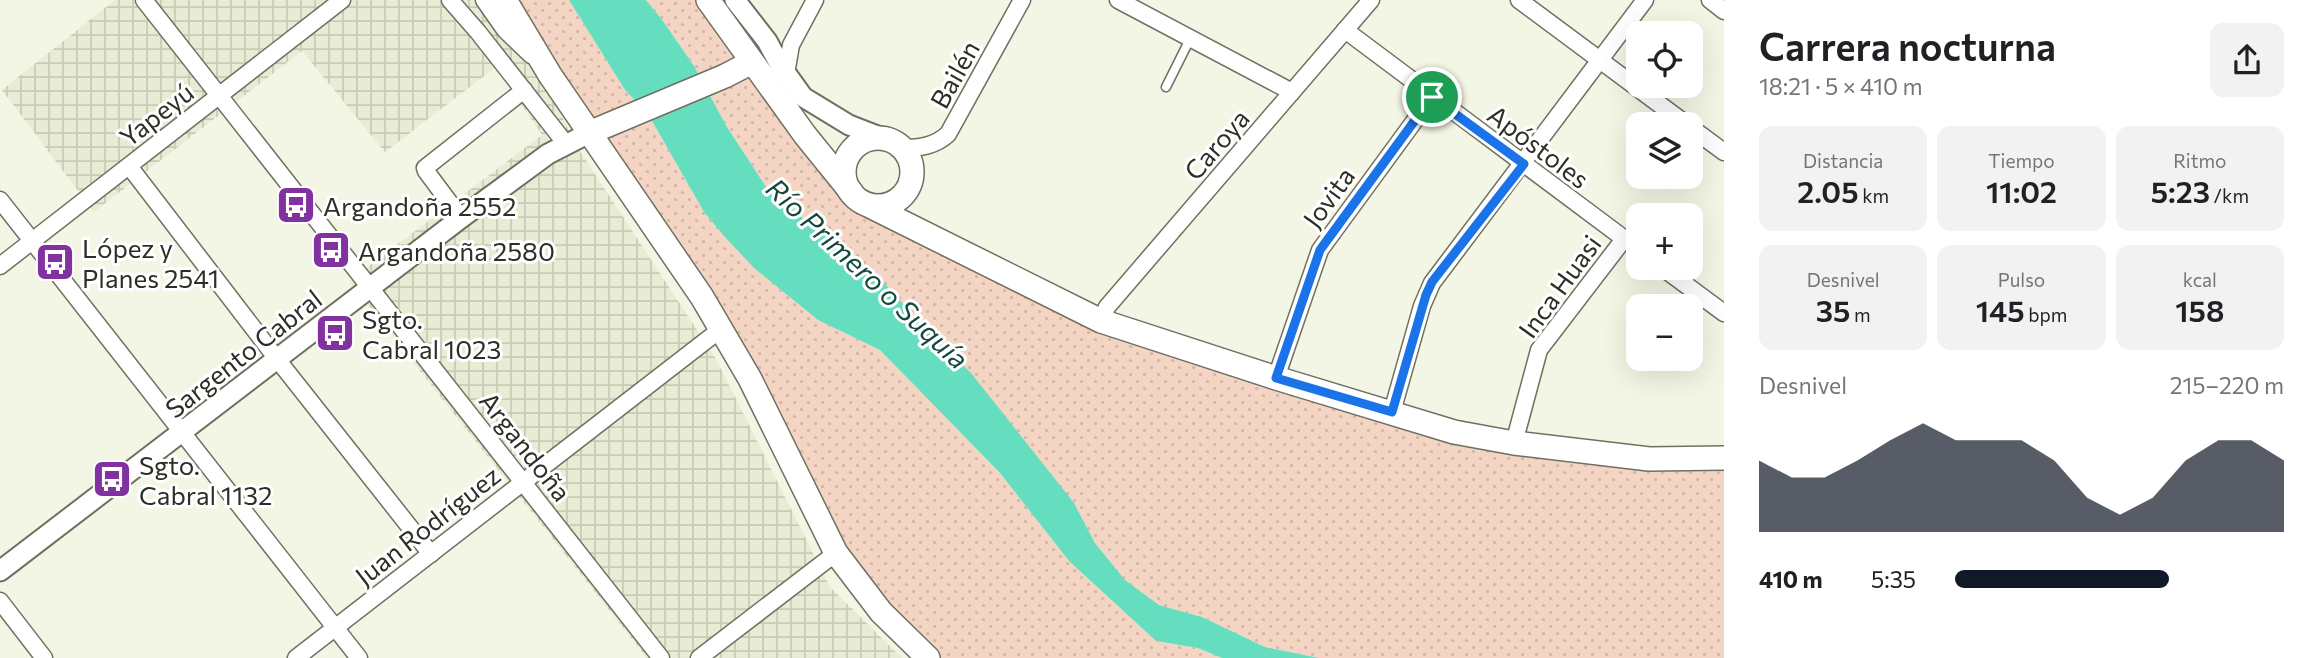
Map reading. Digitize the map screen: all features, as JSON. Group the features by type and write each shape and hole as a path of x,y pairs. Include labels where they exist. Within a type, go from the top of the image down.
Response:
{"main road":[{"path":"505,0 550,75 695,286 721,329 750,379 836,553 881,612 928,658"},
{"path":"708,0 805,135 860,199 1101,321 1454,432 1514,443 1649,459 1724,458"},
{"path":"589,133 752,62"},
{"path":"880,137 896,142 903,148 909,157 912,179 908,190 900,198 879,206 860,199 844,173 850,152 859,143 880,137"}],"street":[{"name":"Argandoña","path":"144,0 661,658"},
{"name":"Yapeyú","path":"0,266 342,0"},
{"path":"450,0 566,144"},
{"path":"484,0 505,30 550,75"},
{"path":"735,0 773,49 786,74 803,97 849,125 880,137"},
{"path":"786,74 791,45 815,0"},
{"name":"Bailén","path":"903,148 925,147 948,134 1021,0"},
{"path":"1118,0 1292,92"},
{"name":"Caroya","path":"1101,321 1107,307 1371,0"},
{"path":"1519,0 1669,112"},
{"path":"1392,412 1432,282 1646,0"},
{"path":"1710,0 1724,10"},
{"name":"Apóstoles","path":"1345,30 1624,239"},
{"path":"461,218 425,168 524,90"},
{"name":"Jovita","path":"1276,378 1320,250 1432,97"},
{"name":"Sargento Cabral","path":"0,571 461,218 548,154 589,133"},
{"path":"1703,137 1724,152"},
{"path":"130,166 277,359 431,554"},
{"path":"0,200 359,658"},
{"name":"Inca Huasi","path":"1514,443 1539,350 1624,239"},
{"path":"1679,280 1724,313"},
{"name":"Juan Rodríguez","path":"296,658 721,329"},
{"path":"699,658 836,553"},
{"path":"0,601 44,658"}],"lane":[{"path":"1166,87 1191,37"}],"shaded area":[{"path":"115,0 505,0 576,145 716,359 830,587 902,658 647,658 349,281 542,135 496,67 385,152 302,51 94,212 2,90"},
{"path":"505,0 569,0 625,90 648,114 704,212 754,268 818,320 880,350 1000,473 1069,561 1156,641 1198,648 1222,658 928,658 881,612 750,379"},
{"path":"646,0 708,0 868,205 1101,321 1454,432 1724,458 1724,658 1319,658 1265,647 1202,617 1159,605 1125,580 1095,543 1074,503 878,276 770,193 727,127 694,66"}],"water":[{"name":"Río Primero o Suquía","path":"569,0 646,0 694,66 727,127 770,193 878,276 923,326 971,373 1074,503 1095,543 1125,580 1159,605 1202,617 1265,647 1319,658 1222,658 1198,648 1156,641 1069,561 1000,473 880,350 818,320 754,268 725,237 704,212 648,114 625,90"}],"place":[{"name":"Argandoña 2552","path":"296,205"},
{"name":"Argandoña 2580","path":"331,250"},
{"name":"López y Planes 2541","path":"55,262"},
{"name":"Sgto. Cabral 1023","path":"335,333"},
{"name":"Sgto. Cabral 1132","path":"112,479"}],"route":[{"path":"1432,97 1524,164 1432,282 1422,306 1392,412 1276,378 1320,250 1432,97"}]}
